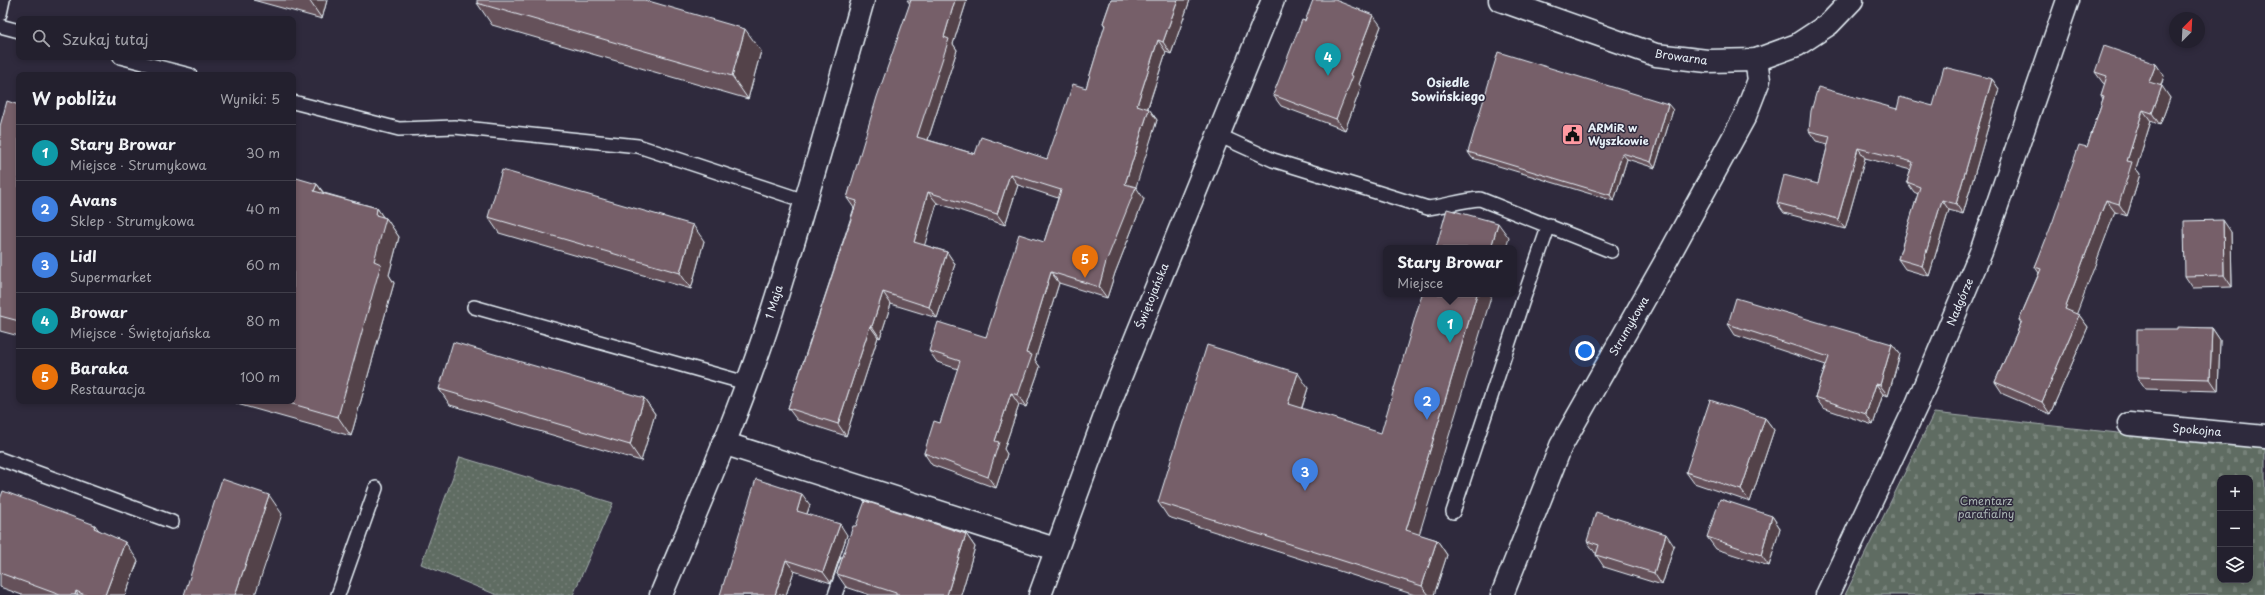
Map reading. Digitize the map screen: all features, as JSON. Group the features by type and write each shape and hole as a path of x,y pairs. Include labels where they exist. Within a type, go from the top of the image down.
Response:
{"street":[{"name":"1 Maja","path":"661,595 723,443 766,329 805,201 863,0"},
{"name":"Świętojańska","path":"1040,595 1112,397 1273,0"},
{"name":"Browarna","path":"1500,0 1656,55 1707,61 1756,60 1797,45 1829,24 1852,0"},
{"name":"Nadgórze","path":"1827,595 1917,404 1981,252 2068,0"},
{"name":"Strumykowa","path":"1502,595 1561,446 1664,265 1745,116 1759,80 1756,60"},
{"name":"Spokojna","path":"2129,424 2265,437"},
{"path":"723,443 868,498 1056,549"}],"lane":[{"path":"0,14 3,0"},
{"path":"0,26 16,30"},
{"path":"132,60 178,72"},
{"path":"296,103 398,129 454,127 638,146 805,201"},
{"path":"1218,135 1273,160 1428,208 1444,206 1459,200 1480,199 1611,251"},
{"path":"1453,512 1549,226"},
{"path":"474,308 746,383"},
{"path":"0,459 172,522"},
{"path":"338,595 376,488"},
{"path":"835,595 850,550"}],"green space":[{"name":"Cmentarz parafialny","path":"1934,413 2265,449 2265,595 1845,595"},
{"path":"460,457 613,503 573,595 497,595 421,564"}],"building":[{"path":"477,0 645,0 745,29 732,76 477,3"},
{"path":"911,0 955,0 944,37 949,39 917,137 975,154 981,137 1047,159 1073,84 1086,88 1105,25 1103,23 1111,0 1178,0 1163,42 1158,40 1137,105 1149,109 1125,184 1136,187 1106,262 1099,287 1051,272 1026,353 1032,355 1018,395 1011,393 995,441 999,442 988,477 924,453 934,421 940,423 960,361 929,351 938,322 986,337 1019,234 1044,242 1061,190 1010,174 997,214 928,192 914,242 947,252 929,307 883,292 872,326 870,326 838,424 788,408 857,201 847,198 877,97"},
{"path":"1313,0 1335,0 1373,15 1350,75 1353,76 1336,119 1273,95 1302,20 1305,21"},
{"path":"2104,46 2156,64 2149,82 2162,86 2152,113 2143,110 2127,161 2132,162 2119,204 2106,200 2065,309 2079,315 2042,402 1995,382 2022,321 2019,320 2041,269 2035,267 2053,221 2079,145 2087,147 2104,96 2101,95 2107,76 2095,72"},
{"name":"ARMiR w Wyszkowie","path":"1498,52 1668,104 1651,162 1622,153 1610,195 1468,152"},
{"path":"1944,67 1992,79 1956,204 1942,200 1922,266 1898,259 1920,187 1907,182 1913,162 1858,148 1838,219 1777,203 1784,175 1818,184 1830,136 1809,131 1811,111 1818,87 1897,109 1900,97 1933,106"},
{"path":"7,101 16,104 16,320 0,316 0,126"},
{"path":"502,170 693,225 680,273 488,217"},
{"path":"296,178 317,184 314,191 377,208 376,215 386,218 374,261 381,264 338,417 292,404 296,404"},
{"path":"1447,209 1498,223 1492,245 1437,245"},
{"path":"2223,220 2224,275 2185,276 2184,221"},
{"path":"1421,297 1476,297 1406,530 1437,540 1422,586 1158,502 1207,345 1298,373 1288,404 1381,433"},
{"path":"1736,298 1892,344 1880,385 1876,384 1866,414 1815,397 1829,357 1728,324"},
{"path":"2177,327 2212,328 2210,379 2137,377 2137,329 2177,329"},
{"path":"453,342 644,398 630,445 439,389"},
{"path":"1710,400 1765,418 1741,490 1686,472"},
{"path":"222,479 269,495 235,595 184,595"},
{"path":"756,479 802,494 797,511 840,524 823,572 786,560 775,595 720,595"},
{"path":"3,491 95,525 94,528 125,542 105,595 85,595 76,591 75,595 60,595 0,573 0,499"},
{"path":"1720,499 1772,516 1761,555 1707,537"},
{"path":"865,501 966,534 947,595 896,595 896,593 837,574 853,526 856,526"},
{"path":"1596,512 1666,534 1654,573 1596,555 1599,545 1587,541"}],"place":[{"name":"Browar","path":"1328,76"},
{"name":"ARMiR w Wyszkowie","path":"1572,134"},
{"name":"Baraka","path":"1085,278"},
{"name":"Stary Browar","path":"1450,343"},
{"name":"Avans","path":"1427,420"},
{"name":"Lidl","path":"1305,491"}],"district":[{"name":"Osiedle Sowińskiego","path":"1448,90"}]}
